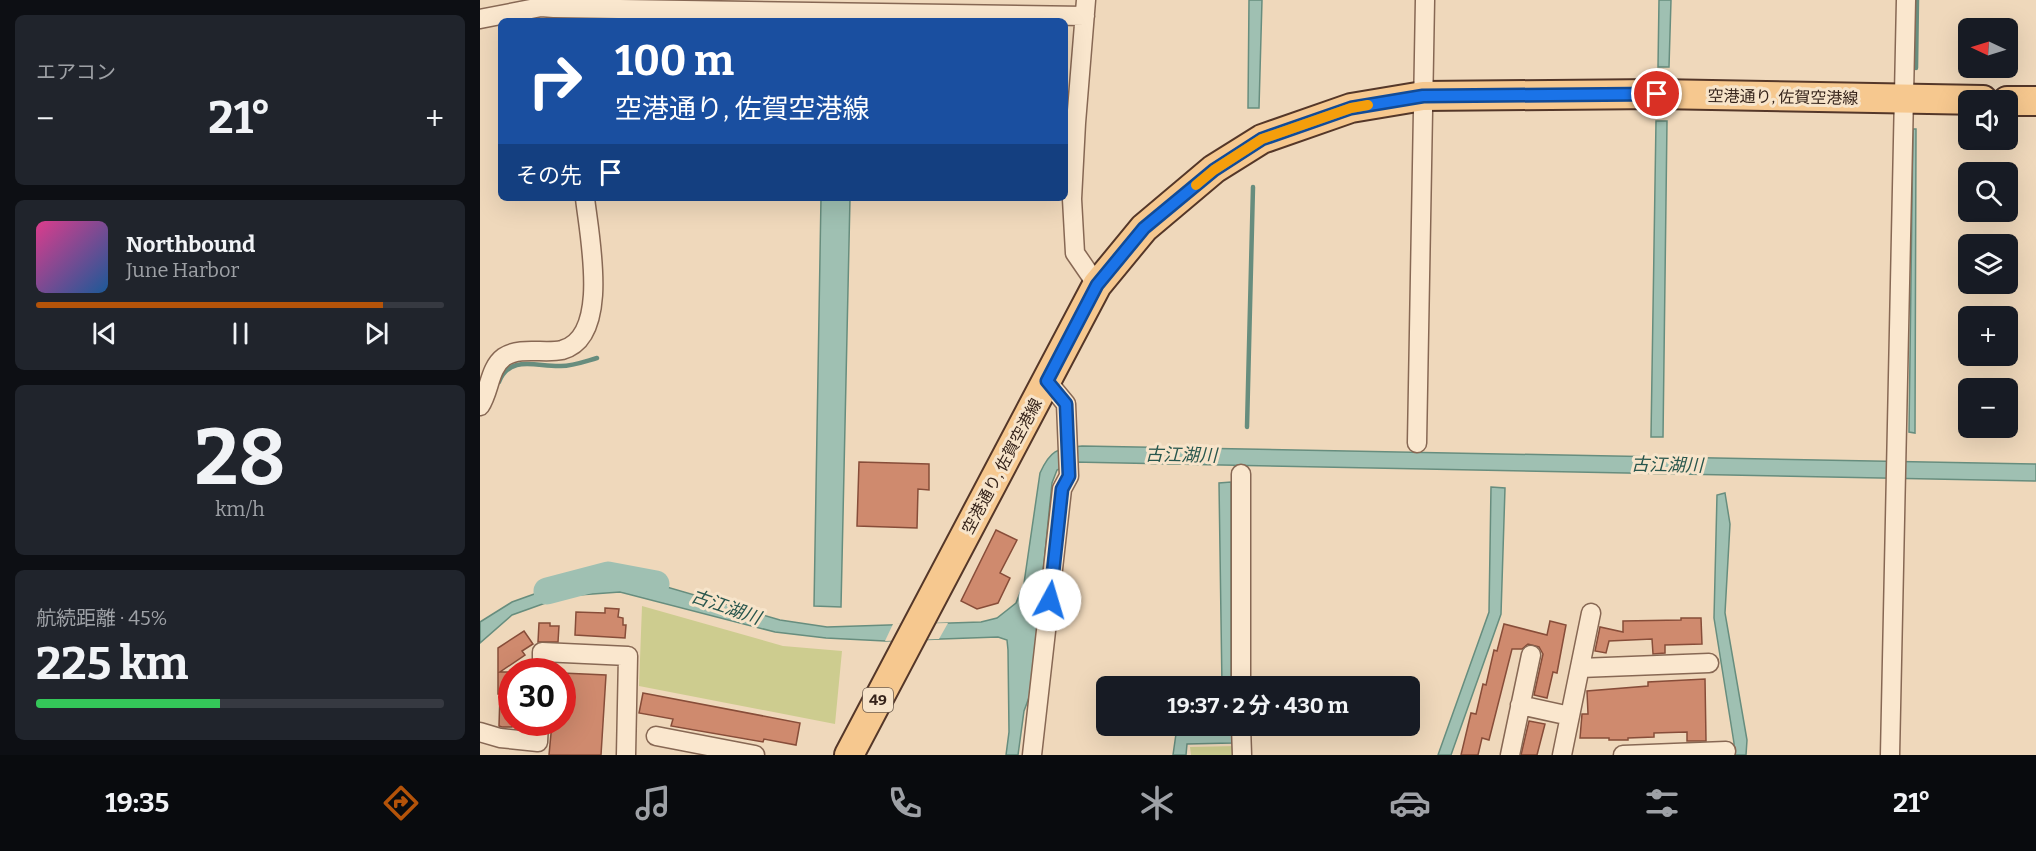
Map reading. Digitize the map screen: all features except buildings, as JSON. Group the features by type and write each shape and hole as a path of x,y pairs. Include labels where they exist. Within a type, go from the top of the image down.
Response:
{"main road":[{"name":"空港通り, 佐賀空港線","path":"849,755 1097,285 1144,228 1214,170 1262,139 1351,108 1423,96 1657,94 1958,100"},
{"path":"2018,101 2036,101"}],"street":[{"path":"1418,443 1425,0"},
{"path":"1890,755 1906,0"},
{"path":"480,19 541,7 555,10 648,5 1086,8 1072,199 1075,253 1097,285"},
{"path":"480,406 496,365 506,356 531,350 561,350 575,345 585,332 592,312 593,281 585,201"},
{"path":"1032,755 1062,489 1069,476 1066,404 1047,381"},
{"path":"1241,474 1241,676"},
{"path":"1562,755 1591,613"},
{"path":"542,658 542,652 628,656 626,755"},
{"path":"1510,755 1530,656"},
{"path":"1580,668 1709,663"},
{"path":"1520,705 1570,716"},
{"path":"480,732 524,748 538,742 538,736"},
{"path":"656,736 755,755"},
{"path":"1241,736 1242,755"},
{"path":"1623,755 1726,752"}],"shaded area":[{"path":"642,606 783,646 842,651 835,724 639,686"},
{"path":"1237,746 1239,755 1191,755 1190,747"}],"water":[{"path":"1249,0 1262,0 1259,108 1248,108"},
{"path":"1659,0 1671,0 1669,67 1658,67"},
{"path":"1656,121 1667,121 1663,437 1651,437"},
{"path":"1913,129 1916,129 1915,433 1909,432"},
{"path":"821,201 850,201 841,607 814,606"},
{"path":"1082,446 2036,464 2036,481 1073,462 1057,470 1052,483 1031,692 1024,711 1018,755 1006,755 1009,732 1008,650 1007,640 998,637 885,641 826,638 775,632 620,592 565,596 512,615 480,643 480,622 512,602 565,583 629,576 780,620 827,627 981,622 997,618 1016,603 1024,583 1040,473 1048,459 1056,452"},
{"path":"1231,482 1231,676 1222,676 1219,483"},
{"path":"1491,487 1505,488 1501,614 1451,755 1438,755 1489,612"},
{"path":"1725,493 1730,524 1725,613 1747,740 1746,755 1734,755 1714,618 1717,495"},
{"path":"1176,736 1232,736 1232,743 1187,744 1186,755 1173,755"}],"pier":[{"path":"948,623 939,639 885,641 893,624"}],"waterway":[{"path":"1916,68 1917,0"},
{"path":"1247,427 1253,187"},
{"path":"499,382 504,373 517,365 566,366 597,358"},
{"name":"古江湖川","path":"547,591 608,575 656,584"}],"slow traffic":[{"path":"1196,185 1214,170 1262,139 1351,108 1368,105"}],"route":[{"path":"1050,600 1062,489 1069,476 1069,438 1066,404 1047,381 1097,285 1144,228 1214,170 1262,139 1351,108 1423,96 1657,94"}]}
